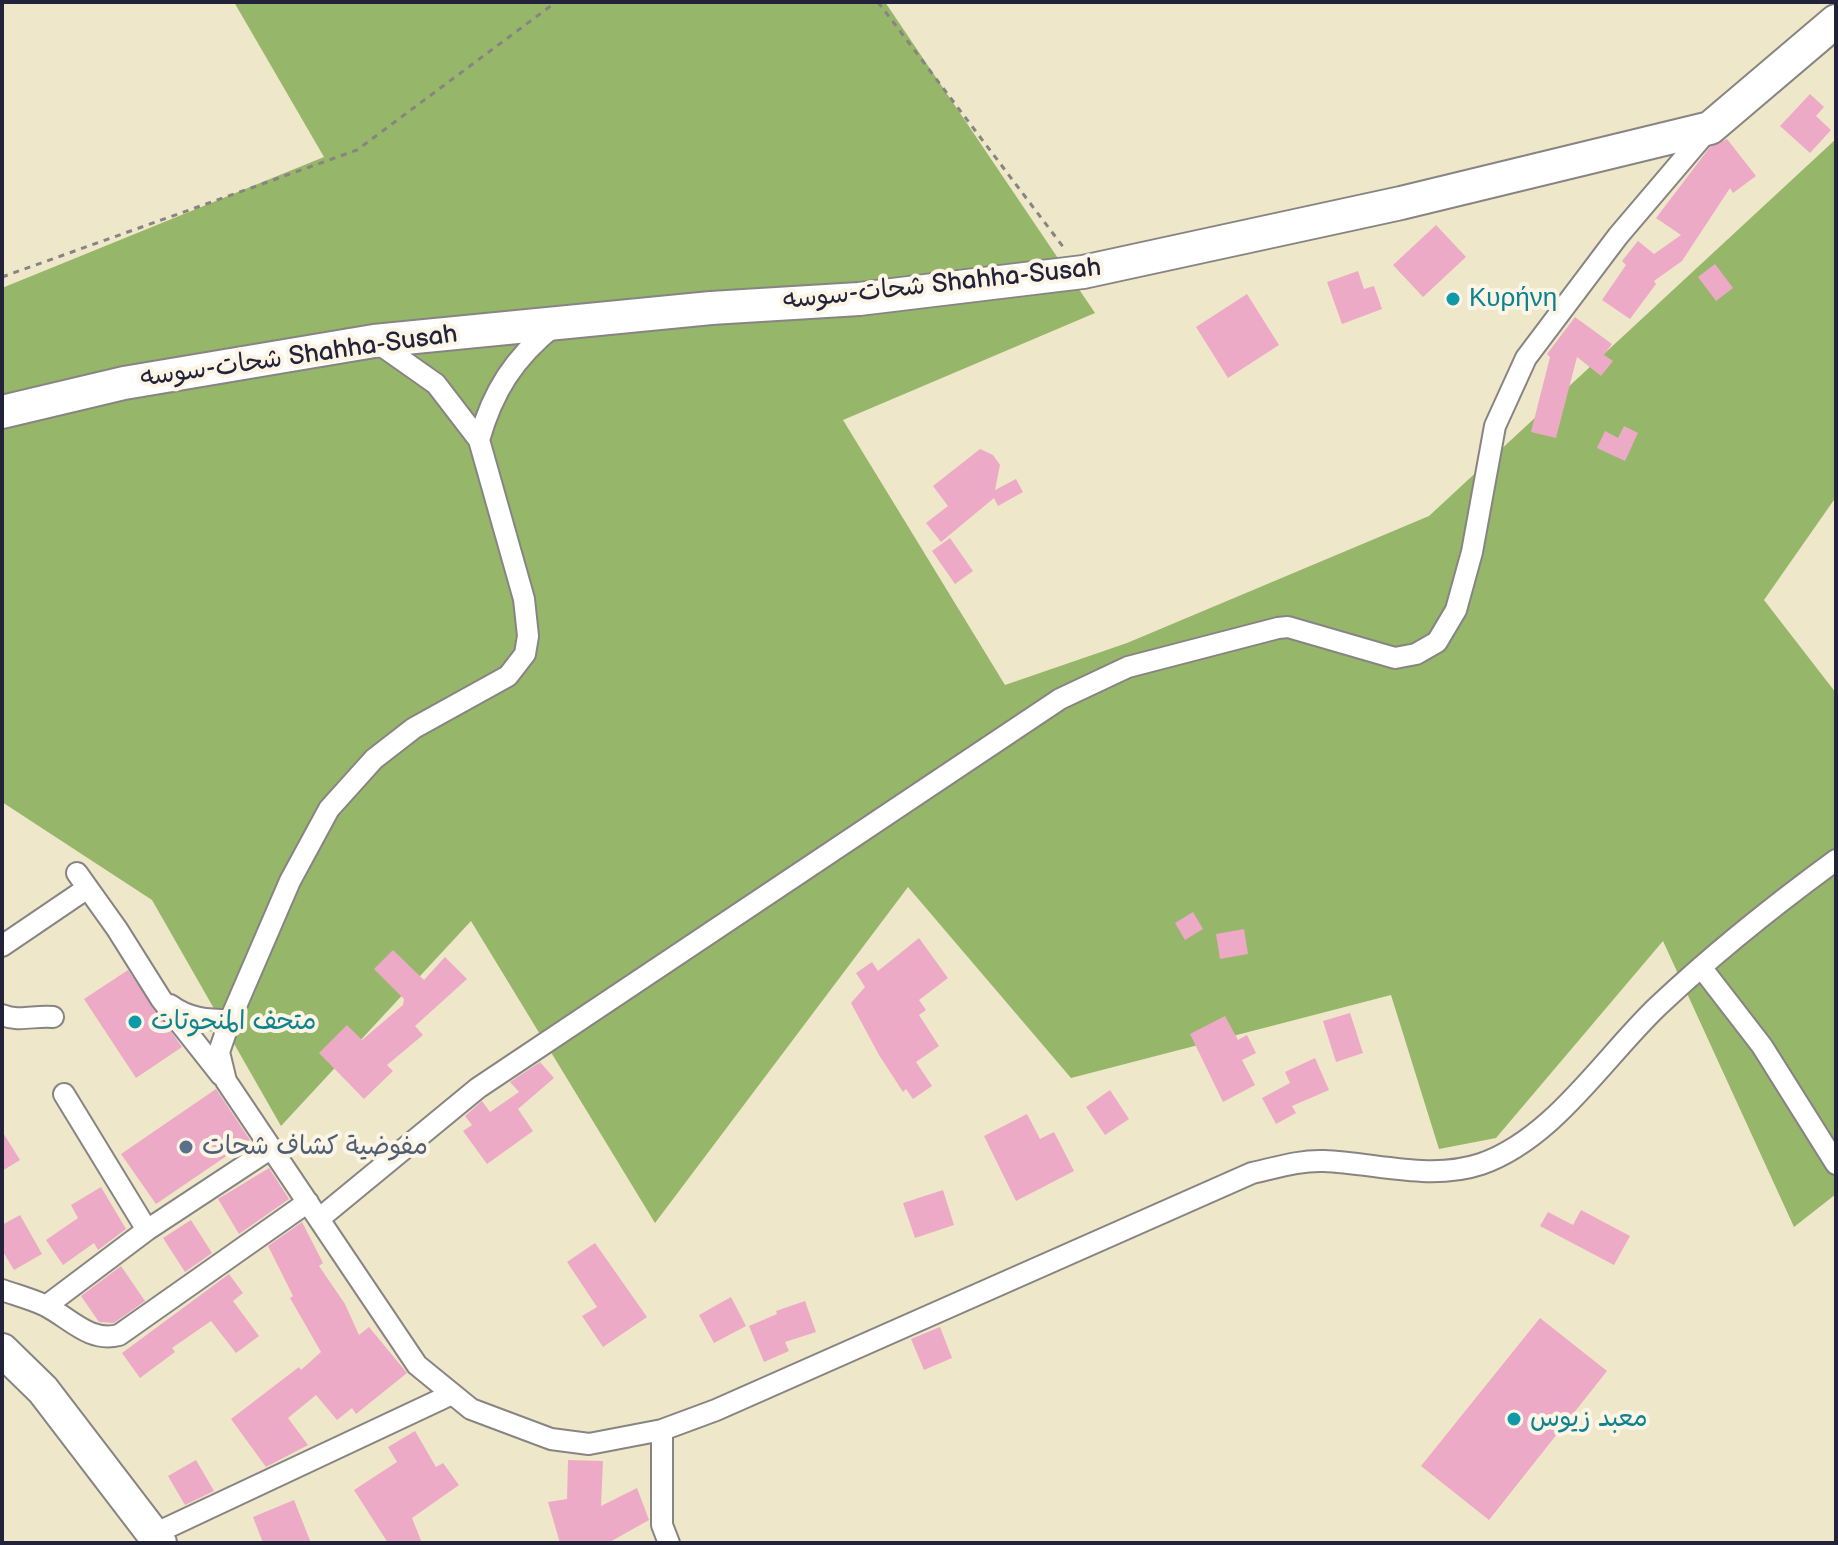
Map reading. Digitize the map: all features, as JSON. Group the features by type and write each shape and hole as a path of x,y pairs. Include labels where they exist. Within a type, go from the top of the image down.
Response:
{"main road":[{"name":"شحات-سوسه Shahha-Susah","path":"2,412 124,383 374,341 711,308 859,299 1083,272 1401,203 1710,128 1836,21"},
{"path":"2,1350 43,1390 157,1539"}],"street":[{"path":"2,1290 46,1306 87,1332 105,1339 119,1335 314,1210 478,1088 915,792 1099,677 1278,628 1288,627 1395,658 1416,654 1437,642 1456,610 1472,552 1495,426 1526,358 1618,236 1710,128"},
{"path":"479,440 489,406 505,374 528,347 556,324"},
{"path":"226,1081 219,1052 230,1020 290,881 329,809 374,759 414,728 508,676 525,654 528,636 524,599 479,440 436,384 374,341"},
{"path":"2,946 82,881 161,999 226,1081 417,1365 450,1395 471,1409 551,1439 589,1444 662,1430 716,1410 1252,1173 1321,1161 1434,1171 1479,1165 1503,1154 1540,1131 1614,1051 1701,967 1836,860"},
{"path":"1701,967 1762,1046 1836,1164"},
{"path":"161,999 183,1014 206,1020 230,1020"},
{"path":"2,1015 14,1020 39,1015 53,1017"},
{"path":"64,1094 147,1230"},
{"path":"46,1306 147,1230 270,1149"},
{"path":"157,1539 450,1395"},
{"path":"662,1430 662,1525 669,1543"}],"path":[{"path":"2,277 357,150 556,2"},
{"path":"878,2 1083,272"}],"green space":[{"path":"234,2 885,2 1095,313 843,420 1005,685 1127,643 1429,516 1836,139 1836,497 1764,600 1836,693 1836,1194 1794,1227 1663,941 1496,1138 1439,1149 1391,995 1071,1078 908,887 655,1223 471,921 281,1126 152,900 2,802 2,288 324,157"}],"building":[{"path":"1810,94 1824,107 1816,116 1831,130 1810,153 1780,126"},
{"path":"1727,139 1756,176 1733,193 1730,188 1682,261 1654,281 1656,284 1630,319 1602,300 1626,265 1622,261 1638,241 1654,254 1681,235 1656,218 1710,147"},
{"path":"1436,225 1466,257 1423,297 1393,265"},
{"path":"1715,264 1733,288 1716,301 1698,277"},
{"path":"1358,271 1364,289 1374,286 1382,309 1342,324 1327,282"},
{"path":"1247,294 1279,345 1228,378 1196,327"},
{"path":"1575,317 1612,344 1604,355 1613,361 1601,376 1577,357 1556,438 1531,432 1550,357 1547,354"},
{"path":"1624,426 1638,433 1625,461 1597,448 1605,431 1618,438"},
{"path":"980,449 993,455 1000,465 995,490 1016,479 1023,492 998,506 994,498 941,542 926,523 948,506 933,486"},
{"path":"950,538 973,571 955,584 932,551"},
{"path":"1193,912 1203,929 1185,940 1175,923"},
{"path":"1244,929 1248,954 1220,959 1216,934"},
{"path":"919,938 948,978 919,1000 926,1010 919,1015 939,1046 916,1062 932,1086 913,1099 906,1089 903,1092 879,1055 851,1003 865,987 856,973 872,962 878,971"},
{"path":"393,950 424,980 445,957 467,979 415,1026 423,1035 387,1065 393,1071 364,1099 319,1053 347,1025 362,1040 403,1005 404,999 374,969"},
{"name":"متحف المنحوتات","path":"128,970 182,1047 136,1078 84,999"},
{"path":"1350,1013 1363,1053 1336,1062 1323,1021"},
{"path":"1225,1016 1238,1040 1247,1035 1256,1053 1242,1060 1255,1085 1223,1102 1190,1034"},
{"path":"1315,1058 1329,1090 1292,1106 1296,1113 1276,1124 1262,1098 1290,1083 1285,1072"},
{"path":"540,1062 554,1078 518,1109 533,1131 487,1164 463,1131 472,1125 465,1116 482,1101 490,1112 519,1092 510,1082"},
{"name":"مفوضية كشاف شحات","path":"216,1089 250,1140 156,1204 121,1154"},
{"path":"1110,1090 1129,1119 1105,1135 1086,1107"},
{"path":"1027,1114 1040,1139 1054,1132 1074,1171 1016,1201 984,1136"},
{"path":"2,1131 20,1160 2,1171"},
{"path":"269,1168 289,1199 239,1234 218,1199"},
{"path":"101,1187 126,1229 98,1250 94,1243 63,1265 46,1240 78,1218 71,1205"},
{"path":"943,1190 954,1225 915,1238 903,1203"},
{"path":"1581,1210 1630,1236 1614,1265 1540,1226 1548,1212 1573,1225"},
{"path":"20,1215 42,1254 14,1270 2,1250 2,1225"},
{"path":"191,1220 212,1253 185,1272 163,1238"},
{"path":"302,1222 323,1263 319,1266 345,1304 359,1335 369,1327 407,1373 356,1414 352,1408 337,1420 316,1395 288,1418 308,1445 266,1467 231,1419 299,1367 301,1370 321,1352 290,1298 293,1296 268,1246"},
{"path":"595,1243 647,1317 603,1347 582,1316 597,1307 567,1262"},
{"path":"121,1266 145,1301 114,1323 99,1322 81,1296"},
{"path":"229,1274 243,1293 233,1301 259,1336 236,1353 211,1321 172,1348 175,1352 140,1378 122,1353"},
{"path":"731,1297 746,1326 714,1343 699,1315"},
{"path":"805,1301 816,1332 785,1342 789,1351 764,1362 749,1326 777,1314 776,1311"},
{"name":"معبد زيوس","path":"1540,1318 1607,1371 1489,1520 1421,1466"},
{"path":"940,1327 952,1358 924,1370 911,1339"},
{"path":"415,1431 436,1467 443,1463 459,1485 412,1518 422,1543 388,1543 354,1490 397,1462 388,1447"},
{"path":"196,1460 214,1491 185,1505 168,1476"},
{"path":"568,1460 603,1461 601,1506 637,1488 649,1520 608,1543 560,1543 548,1502 567,1499"},
{"path":"294,1500 311,1543 263,1543 253,1517"}],"place":[{"name":"Κυρήνη","path":"1453,299"},
{"name":"متحف المنحوتات","path":"135,1022"},
{"name":"مفوضية كشاف شحات","path":"186,1147"},
{"name":"معبد زيوس","path":"1514,1419"}]}
